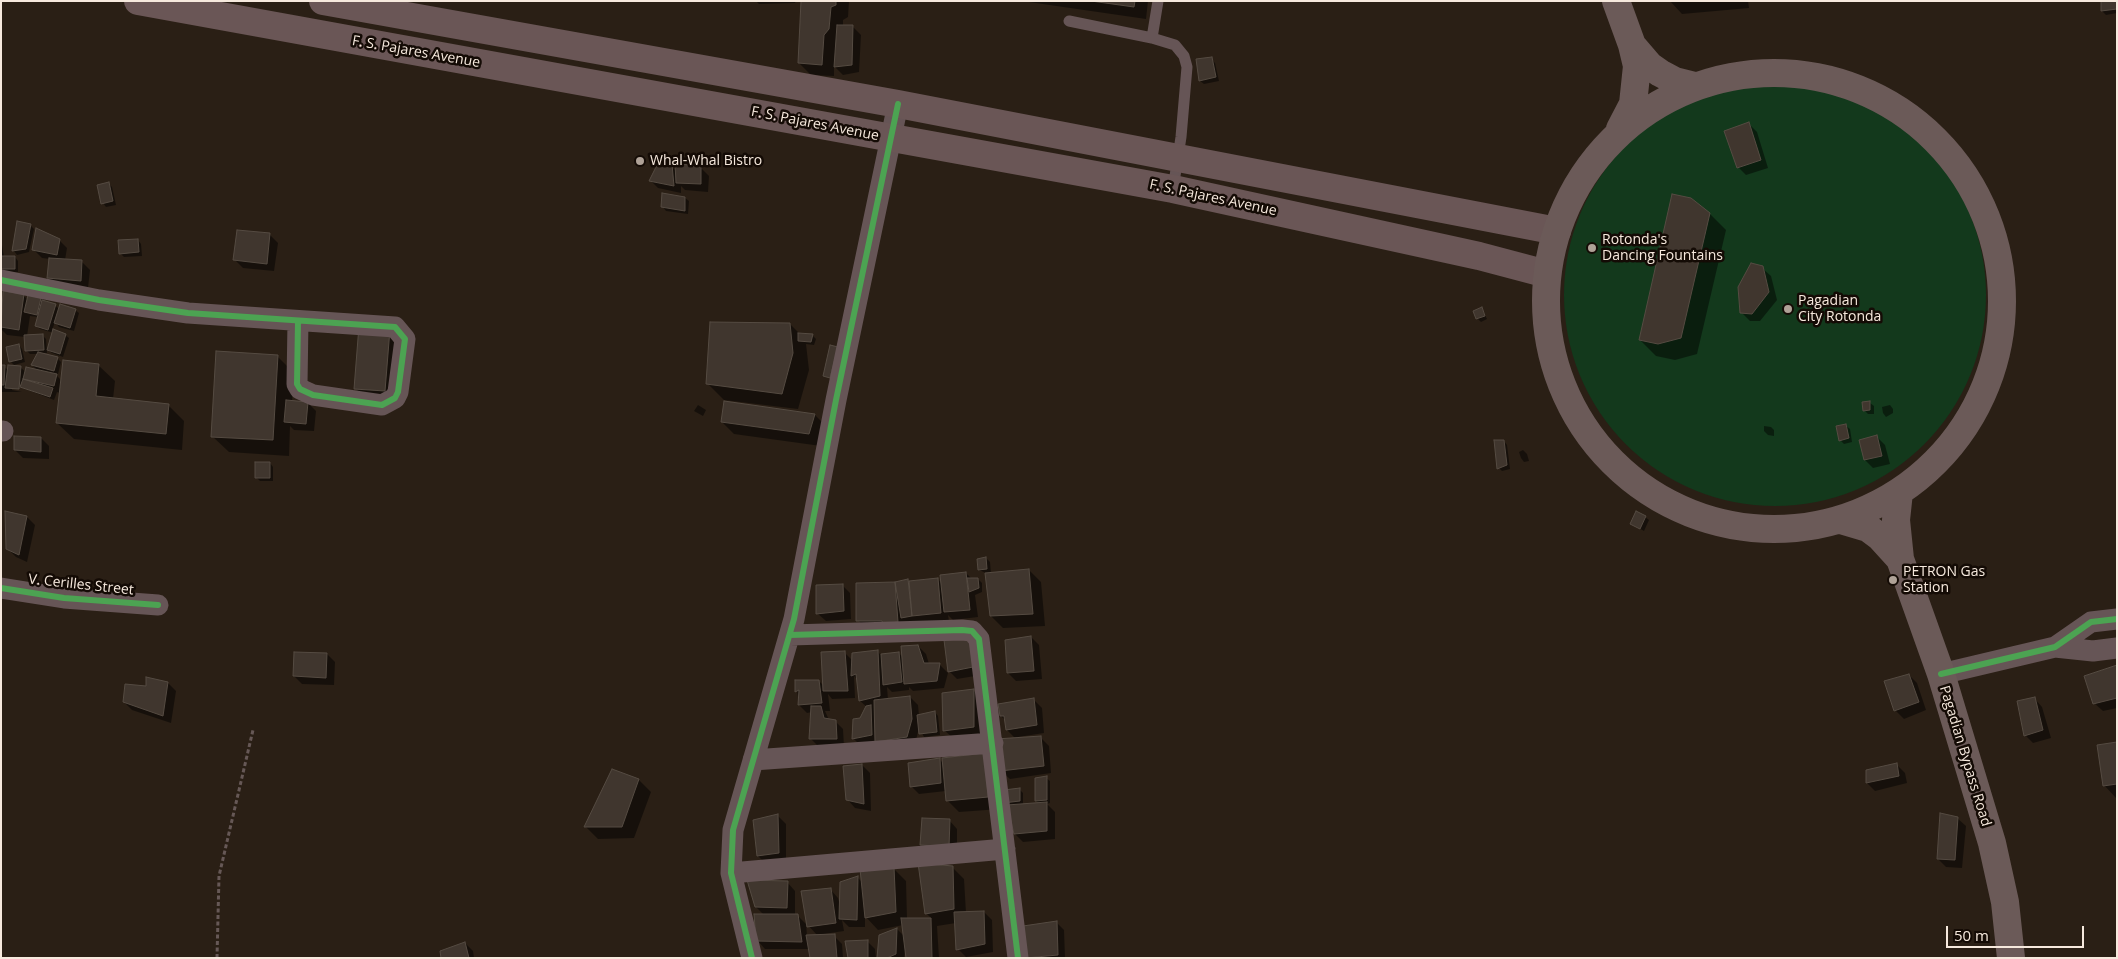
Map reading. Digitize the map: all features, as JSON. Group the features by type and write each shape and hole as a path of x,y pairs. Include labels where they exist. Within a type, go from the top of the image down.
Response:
{"highway":[{"path":"1616,1 1632,45 1637,66 1633,104 1617,135"},
{"path":"1632,45 1650,66 1660,73 1675,81 1695,86"},
{"path":"1754,72 1784,72 1814,75 1843,82 1885,100 1922,126 1958,165 1978,197 1993,239 2001,284 2002,314 1994,359 1978,402 1963,428 1945,452 1923,473 1899,492 1871,508 1841,520 1800,528 1759,530 1718,524 1679,510 1643,490 1618,469 1586,432 1565,396 1550,348 1546,315 1547,274 1557,231 1581,179 1617,135 1640,115 1667,99 1695,86 1754,72"},
{"name":"Pagadian Bypass Road","path":"1899,492 1896,520 1900,559 1941,674 1992,843 2005,902 2011,958"},
{"name":"Pagadian Bypass Road","path":"1841,520 1868,528 1885,541 1900,559"}],"main road":[{"name":"F. S. Pajares Avenue","path":"138,1 1173,189 1478,256 1547,274"},
{"path":"323,1 898,104 1557,231"},
{"path":"694,102 700,68"}],"street":[{"path":"752,958 731,873 733,830 790,635 836,400 898,104"},
{"path":"1,280 100,300 188,313 395,327 405,339 398,392 395,398 382,405 313,395 300,389 297,384 298,321"},
{"name":"V. Cerilles Street","path":"1,588 64,598 158,605"},
{"path":"2055,647 2091,622 2117,619"},
{"path":"790,635 962,630 972,631 979,639 982,648 1018,958"},
{"path":"1941,674 2055,647 2093,652 2117,648"},
{"path":"753,760 993,742"},
{"path":"731,873 1005,849"}],"lane":[{"path":"1152,38 1158,1"},
{"path":"1069,21 1152,38 1175,45 1184,56 1186,67 1178,157 1173,189"}],"path":[{"path":"217,958 219,876 253,730"}],"green space":[{"path":"1775,84 1816,88 1856,100 1892,120 1924,146 1950,178 1970,214 1982,254 1986,295 1982,336 1970,376 1950,412 1924,444 1892,470 1856,490 1816,502 1775,506 1734,502 1694,490 1658,470 1626,444 1600,412 1580,376 1568,336 1564,295 1568,254 1580,214 1600,178 1626,146 1658,120 1694,100 1734,88"}],"building":[{"path":"801,1 836,1 836,5 831,7 829,29 824,35 822,65 798,63"},
{"path":"1091,1 1135,1 1134,7"},
{"path":"2101,1 2117,1 2117,9 2101,11"},
{"path":"837,25 853,25 852,65 834,67"},
{"path":"1212,57 1216,77 1199,81 1196,59"},
{"path":"1749,122 1761,160 1737,168 1724,131"},
{"path":"658,163 672,164 674,186 649,181"},
{"path":"675,163 701,167 701,184 676,183"},
{"path":"109,182 113,201 101,204 97,185"},
{"path":"662,193 685,197 685,211 661,207"},
{"path":"1672,194 1691,198 1710,213 1681,338 1658,344 1639,340"},
{"path":"17,221 31,224 26,249 12,251"},
{"path":"36,228 60,239 57,255 32,250"},
{"path":"237,230 270,233 267,264 233,260"},
{"path":"138,239 139,252 119,254 118,240"},
{"path":"1,256 15,256 15,269 1,269"},
{"path":"49,258 82,260 81,281 47,278"},
{"path":"1751,263 1763,266 1769,292 1752,314 1740,313 1738,287"},
{"path":"3,291 24,294 19,330 1,327"},
{"path":"28,295 41,298 37,315 24,312"},
{"path":"42,300 56,304 48,330 35,326"},
{"path":"60,304 76,309 70,328 54,323"},
{"path":"1482,307 1485,316 1476,319 1473,311"},
{"path":"710,322 790,323 793,353 782,394 706,384"},
{"path":"359,326 390,329 385,391 354,389"},
{"path":"53,329 66,334 60,354 47,350"},
{"path":"798,333 813,334 811,342 798,341"},
{"path":"43,334 44,350 25,351 24,335"},
{"path":"19,344 22,359 9,362 6,347"},
{"path":"830,345 838,347 830,378 823,376"},
{"path":"216,351 278,355 273,440 211,437"},
{"path":"38,352 58,357 54,371 31,365"},
{"path":"63,360 99,364 96,396 169,404 166,434 56,423"},
{"path":"1,365 5,365 4,385 1,385"},
{"path":"8,365 21,366 19,389 5,388"},
{"path":"26,367 57,374 54,386 23,379"},
{"path":"23,379 53,388 50,397 20,387"},
{"path":"286,400 308,402 306,424 284,422"},
{"path":"724,401 815,414 809,434 721,422"},
{"path":"1870,401 1870,410 1863,411 1862,402"},
{"path":"1846,424 1849,438 1839,441 1836,426"},
{"path":"1877,435 1882,456 1864,460 1859,440"},
{"path":"14,436 41,437 41,452 14,450"},
{"path":"1494,440 1504,440 1507,465 1497,469"},
{"path":"255,462 270,462 270,478 255,478"},
{"path":"5,511 27,516 19,555 6,549"},
{"path":"1636,511 1646,516 1640,529 1630,524"},
{"path":"986,557 987,569 978,570 977,559"},
{"path":"1029,569 1033,614 990,616 985,573"},
{"path":"966,572 970,610 944,612 940,575"},
{"path":"938,578 941,613 912,616 909,581"},
{"path":"967,578 978,578 979,588 969,592"},
{"path":"908,579 912,616 901,618 895,582"},
{"path":"895,582 898,622 883,624 882,621 856,621 856,583"},
{"path":"843,584 844,611 816,614 816,585"},
{"path":"969,636 973,667 948,672 944,640"},
{"path":"1031,636 1034,671 1007,673 1005,640"},
{"path":"918,645 924,663 940,663 937,681 904,684 901,646"},
{"path":"878,650 880,696 859,701 856,674 851,676 852,653"},
{"path":"845,651 848,691 823,691 821,652"},
{"path":"294,652 327,653 326,678 293,676"},
{"path":"899,652 902,682 883,685 881,654"},
{"path":"2117,665 2117,698 2093,704 2084,676"},
{"path":"1909,674 1919,702 1894,711 1884,681"},
{"path":"146,677 168,682 163,716 123,702 125,684 146,686"},
{"path":"795,680 819,680 822,703 798,705 799,690 795,692"},
{"path":"974,689 974,727 943,731 942,693"},
{"path":"910,696 912,719 907,737 875,742 874,700"},
{"path":"2035,697 2043,730 2024,736 2017,701"},
{"path":"1034,698 1037,725 1006,730 1004,716 1000,716 998,704"},
{"path":"871,705 872,735 852,739 853,719 860,718 866,706"},
{"path":"811,706 821,706 824,718 836,720 837,739 809,739"},
{"path":"935,711 937,732 919,734 917,715"},
{"path":"1041,736 1044,766 1000,771 996,739"},
{"path":"2117,742 2117,784 2103,786 2097,745"},
{"path":"985,753 988,797 946,801 942,758"},
{"path":"940,758 941,783 910,787 908,763"},
{"path":"1897,763 1899,776 1866,783 1866,770"},
{"path":"862,764 864,804 846,800 843,766"},
{"path":"612,769 639,779 622,827 584,827"},
{"path":"1047,776 1047,800 1035,801 1035,778"},
{"path":"1020,788 1020,801 1003,803 1004,790"},
{"path":"1047,802 1047,831 1014,834 1007,805"},
{"path":"1940,813 1958,817 1955,860 1937,859"},
{"path":"778,814 779,853 757,856 753,820"},
{"path":"922,818 950,819 949,847 920,845"},
{"path":"918,863 953,866 954,909 925,914"},
{"path":"894,867 896,912 865,918 860,869"},
{"path":"858,876 857,920 839,919 840,882"},
{"path":"747,880 788,881 787,908 755,907"},
{"path":"831,888 836,923 807,927 801,891"},
{"path":"984,911 985,944 956,950 954,912"},
{"path":"754,914 798,914 802,942 756,941"},
{"path":"901,918 931,918 932,958 906,958"},
{"path":"1057,921 1058,955 1025,958 1023,926"},
{"path":"897,928 896,954 887,958 877,958 879,935"},
{"path":"835,934 837,958 810,958 806,935"},
{"path":"868,940 868,958 848,958 845,941"},
{"path":"465,942 469,958 441,958 440,951"}],"cycle path":[{"path":"752,958 731,873 733,830 794,619 836,400 898,104"},
{"path":"1,280 99,300 188,313 395,327 405,339 398,392 395,398 382,405 313,395 300,389 297,384 298,321"},
{"path":"1,588 64,598 158,605"},
{"path":"1941,674 2055,647 2091,622 2117,619"},
{"path":"790,635 962,630 972,631 979,639 1018,958"}],"place":[{"name":"Whal-Whal Bistro","path":"640,161"},
{"name":"Rotonda's Dancing Fountains","path":"1592,248"},
{"name":"Pagadian City Rotonda","path":"1788,309"},
{"name":"PETRON Gas Station","path":"1893,580"}]}
